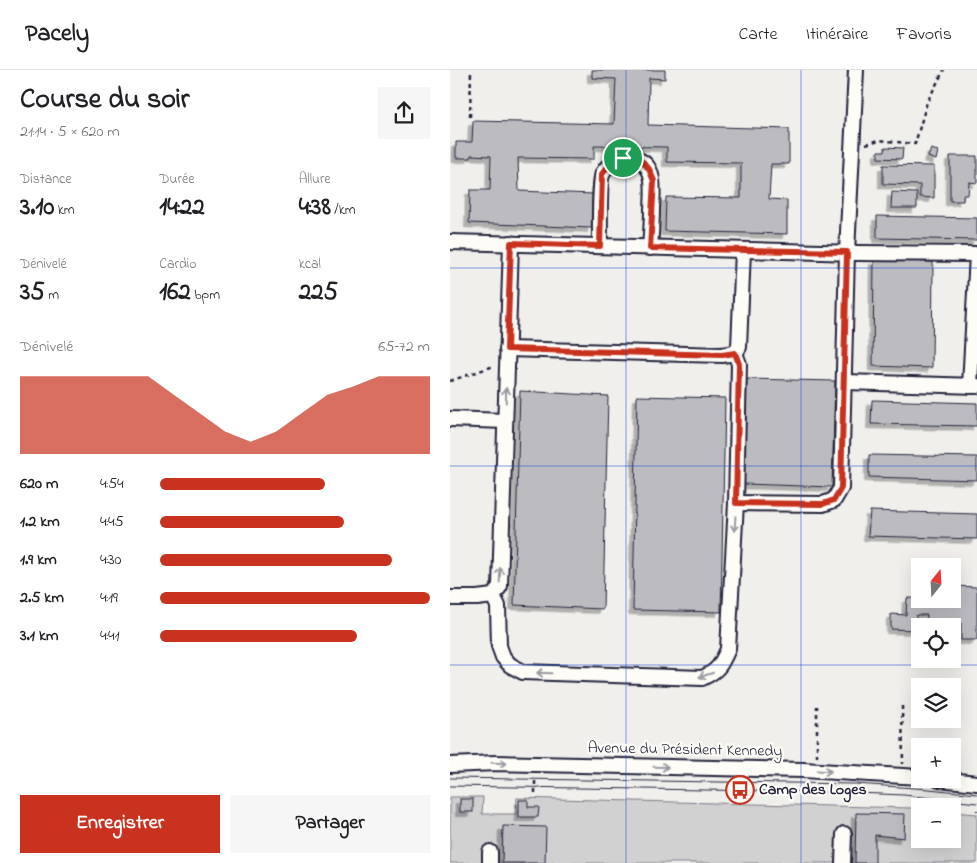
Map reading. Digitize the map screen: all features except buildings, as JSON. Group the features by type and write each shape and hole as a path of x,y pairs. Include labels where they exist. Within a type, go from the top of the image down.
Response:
{"street":[{"path":"736,503 823,504 834,500 841,488 854,71"},
{"path":"600,246 602,174 612,162 623,158 638,159 643,162 649,169 654,181 650,248"},
{"path":"450,242 977,254 974,386 845,382"},
{"path":"450,598 493,596 500,586 511,243"},
{"path":"507,355 722,355 735,353 740,347 743,250"},
{"path":"493,596 498,606 499,646 503,657 510,665 523,672 702,678 713,674 722,664 728,649 736,503 739,364 735,353"},
{"path":"450,419 505,421"},
{"name":"Avenue du Président Kennedy","path":"450,766 496,763 773,769 911,777"},
{"path":"961,781 977,783"},
{"path":"843,863 844,834"}],"path":[{"path":"470,117 471,70"},
{"path":"853,148 879,140 915,144 927,102 944,70"},
{"path":"450,381 507,355"},
{"path":"817,706 817,762"},
{"path":"902,706 902,765"}],"shaded area":[{"path":"450,797 483,797 482,814 516,814 517,798 911,808 911,848 961,848 961,813 977,814 977,863 450,863"}],"tram line":[{"path":"450,778 856,784 977,794"},
{"path":"450,786 833,792 904,795 977,803"}],"place":[{"name":"Camp des Loges","path":"740,790"}],"route":[{"path":"623,158 638,159 643,162 649,169 654,181 650,248 847,252 841,488 834,500 823,504 736,503 739,364 735,353 722,355 507,349 511,243 600,246 602,174 612,162 623,158"}]}
